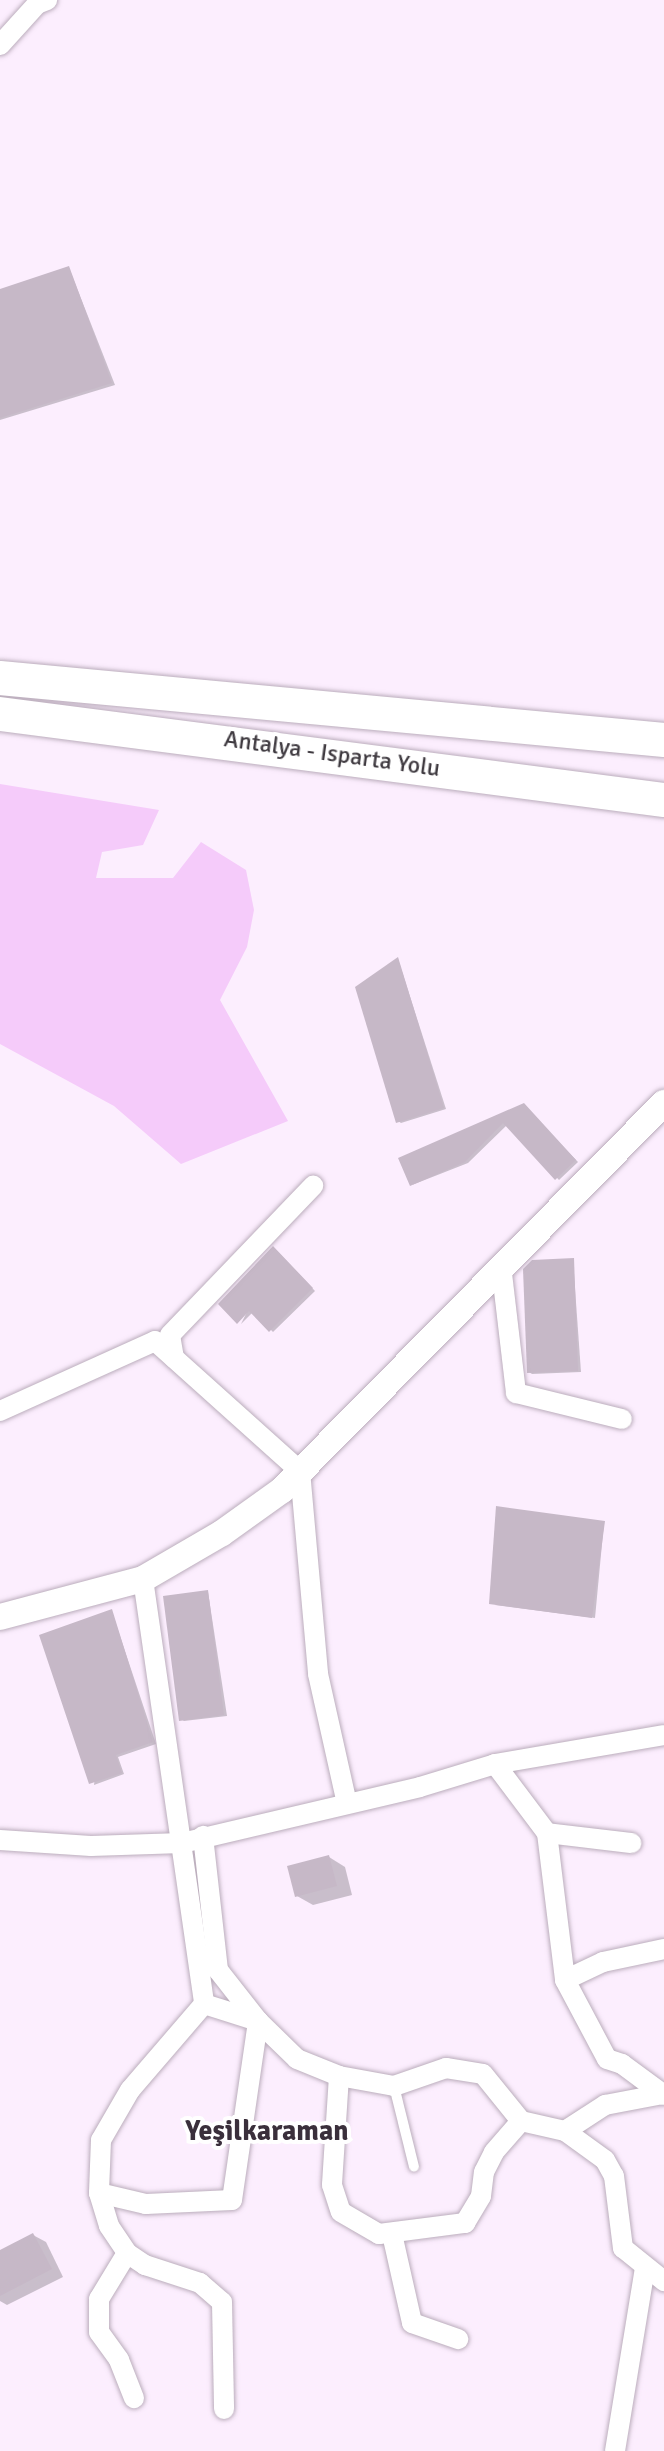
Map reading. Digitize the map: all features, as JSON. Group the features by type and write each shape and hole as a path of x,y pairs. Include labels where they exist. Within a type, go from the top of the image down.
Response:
{"highway":[{"name":"Antalya - Isparta Yolu","path":"0,678 664,740"},
{"name":"Antalya - Isparta Yolu","path":"0,714 664,800"}],"street":[{"path":"0,45 37,4 47,0"},
{"path":"0,1617 143,1579 222,1533 300,1471 664,1103"},
{"path":"174,1358 170,1335 313,1186"},
{"path":"501,1265 516,1393 622,1419"},
{"path":"0,1411 155,1341 300,1471 318,1674 347,1804"},
{"path":"143,1579 204,2004 130,2090 101,2140 99,2193 109,2226 127,2253 145,2265 200,2283 222,2302 224,2409"},
{"path":"0,1840 91,1846 182,1843 347,1804 495,1764 664,1735"},
{"path":"495,1764 547,1833 565,1980 607,2059 622,2064 663,2094"},
{"path":"547,1833 631,1843"},
{"path":"203,1836 218,1970 258,2021 297,2059 339,2076 394,2086 446,2068 483,2074 521,2121 565,2131 605,2160 614,2176 623,2248 664,2281"},
{"path":"565,1980 603,1962 664,1949"},
{"path":"204,2004 258,2021"},
{"path":"99,2193 146,2204 232,2200 258,2021"},
{"path":"339,2076 332,2185 341,2212 379,2234 465,2223 481,2196 489,2162 521,2121"},
{"path":"565,2131 605,2105 663,2094"},
{"path":"392,2234 412,2323 458,2339"},
{"path":"127,2253 99,2299 99,2332 119,2360 134,2398"},
{"path":"615,2451 645,2268"}],"lane":[{"path":"394,2086 414,2167"}],"shaded area":[{"path":"0,784 159,810 143,845 102,852 96,878 173,878 201,842 246,870 254,910 247,947 220,1000 288,1121 181,1164 114,1106 0,1044"}],"building":[{"path":"69,266 112,383 0,418 0,289"},
{"path":"398,957 444,1108 396,1123 355,987"},
{"path":"524,1103 576,1160 555,1180 503,1123 465,1162 410,1186 398,1158"},
{"path":"273,1246 313,1288 269,1332 249,1311 237,1324 218,1304"},
{"path":"574,1258 578,1371 527,1373 523,1269 532,1260"},
{"path":"496,1506 605,1521 592,1618 489,1604"},
{"path":"208,1590 224,1715 179,1721 163,1596"},
{"path":"112,1609 153,1742 116,1755 122,1773 89,1784 39,1635"},
{"path":"329,1855 337,1886 295,1897 287,1866"},
{"path":"33,2233 52,2269 0,2296 0,2250"}],"district":[{"name":"Yeşilkaraman","path":"267,2131"}]}
